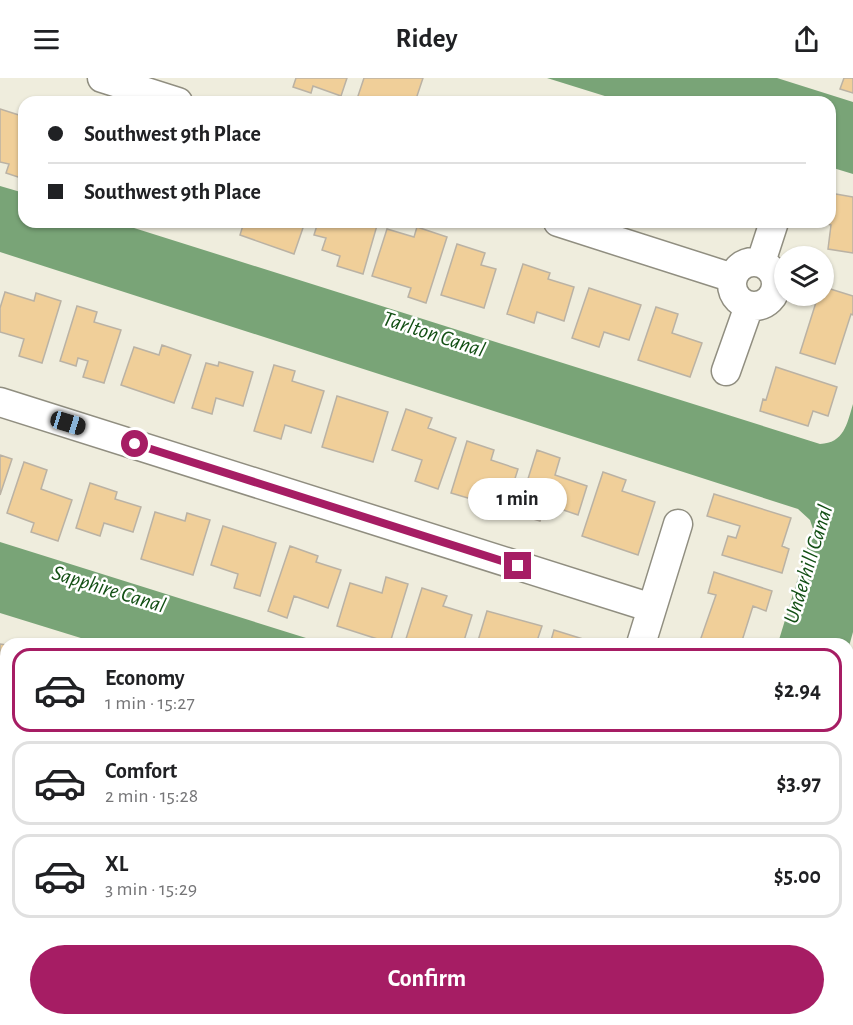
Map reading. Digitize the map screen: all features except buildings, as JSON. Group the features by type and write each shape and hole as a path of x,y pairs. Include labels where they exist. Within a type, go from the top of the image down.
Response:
{"street":[{"path":"102,78 159,96"},
{"path":"577,228 733,278"},
{"path":"761,262 772,228"},
{"path":"761,262 773,272 777,286 771,300 757,307 749,306 737,299 733,292 733,278 740,266 761,262"},
{"path":"726,371 749,306"},
{"path":"0,402 652,608"},
{"path":"643,638 678,524"}],"water":[{"path":"547,78 777,78 834,96 605,96"},
{"path":"836,97 853,102 853,174 836,169"},
{"path":"0,186 18,191 18,228 134,228 820,444 828,443 839,436 846,425 853,404 851,638 780,638 813,529 810,520 798,509 0,252"},
{"name":"Sapphire Canal","path":"0,542 306,638 81,638 0,613"}],"route":[{"path":"135,444 518,566"}],"water label":[{"name":"Tarlton Canal","path":"434,334"},
{"name":"Underhill Canal","path":"808,564"}]}
